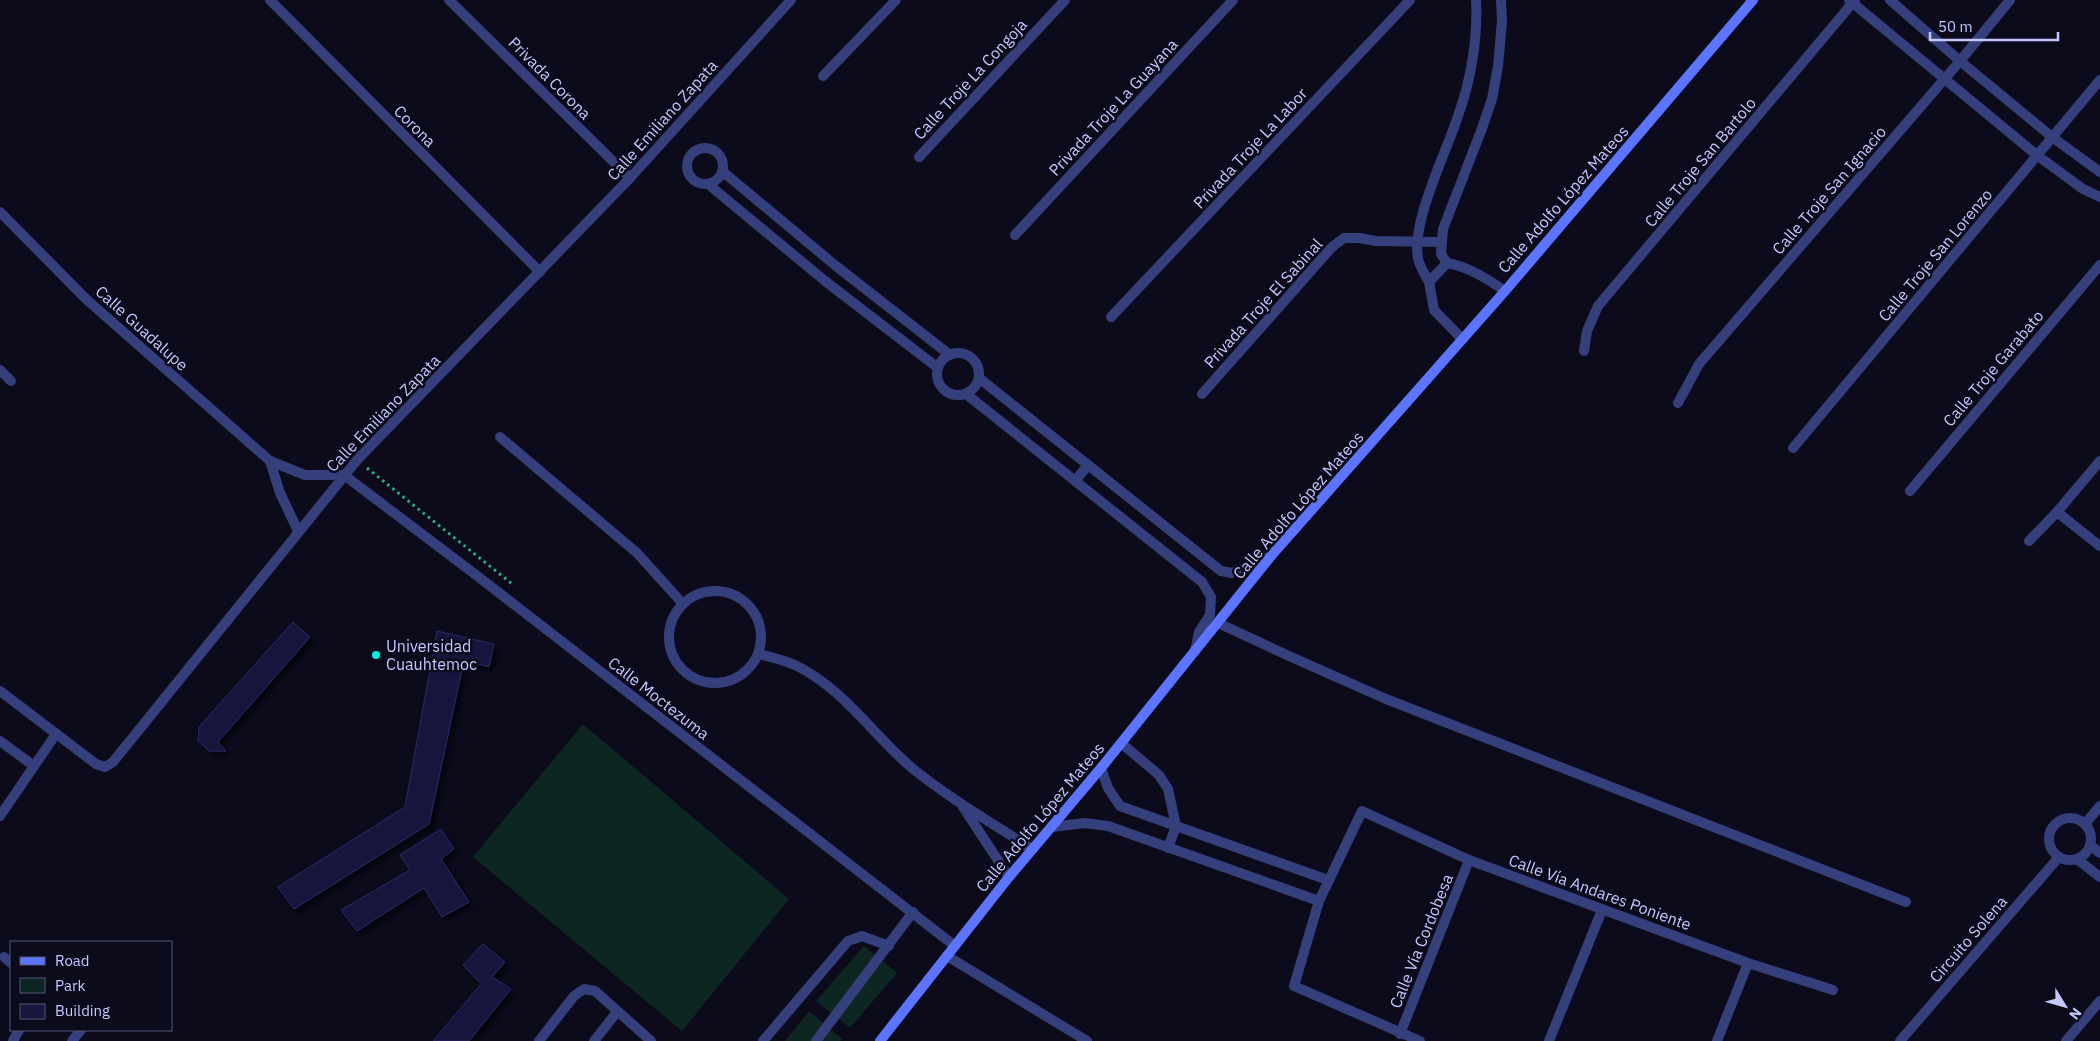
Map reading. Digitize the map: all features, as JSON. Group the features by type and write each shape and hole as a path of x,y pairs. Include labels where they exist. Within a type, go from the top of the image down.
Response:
{"street":[{"name":"Corona","path":"270,0 540,272"},
{"name":"Privada Corona","path":"449,0 630,178"},
{"name":"Calle Emiliano Zapata","path":"0,691 96,764 105,767 113,762 357,460 630,178 791,0"},
{"path":"823,76 896,0"},
{"name":"Calle Troje La Congoja","path":"919,157 1065,0"},
{"name":"Privada Troje La Guayana","path":"1015,235 1233,0"},
{"name":"Privada Troje La Labor","path":"1111,318 1410,0"},
{"path":"1462,339 1434,310 1429,282 1418,261 1418,242 1424,207 1459,115 1470,71 1477,17 1476,0"},
{"path":"1447,264 1441,254 1441,242 1447,213 1481,131 1492,99 1498,66 1502,21 1501,0"},
{"name":"Calle Adolfo López Mateos","path":"880,1041 1009,877 1121,743 1271,556 1505,291 1753,0"},
{"path":"1890,0 2052,138 2100,172"},
{"name":"Calle Troje San Ignacio","path":"1678,403 1700,364 2010,0"},
{"path":"1852,1 2038,156 2083,189 2100,197"},
{"name":"Calle Troje San Bartolo","path":"1584,351 1587,330 1598,306 1852,1"},
{"name":"Calle Troje San Lorenzo","path":"1793,448 2100,80"},
{"path":"708,184 717,179 722,171 721,159 712,150 700,149 690,156 688,162 688,173 696,182 708,184 825,281 938,368"},
{"path":"722,171 836,266 950,355"},
{"name":"Calle Guadalupe","path":"0,212 86,299 270,462 305,475 344,476"},
{"name":"Privada Troje El Sabinal","path":"1202,394 1332,247 1344,238 1441,242"},
{"path":"1429,282 1447,264"},
{"path":"1447,264 1463,266 1487,278 1505,291"},
{"name":"Calle Troje Garabato","path":"1910,491 2100,265"},
{"path":"825,281 836,266"},
{"path":"963,354 974,360 979,372 979,378 972,390 966,394 959,396 946,392 938,382 938,368 942,360 950,355 963,354"},
{"path":"0,370 11,381"},
{"path":"979,378 1221,570 1232,573 1271,556"},
{"path":"966,394 1202,582 1211,597 1210,615 1199,632 1195,651"},
{"path":"500,437 637,553 683,604"},
{"path":"2029,541 2057,512 2100,460"},
{"path":"270,462 280,493 298,531"},
{"path":"1075,481 1088,465"},
{"name":"Calle Moctezuma","path":"344,476 476,575 955,946"},
{"path":"2057,512 2100,546"},
{"path":"711,590 727,591 741,598 753,608 760,622 762,638 759,654 746,672 727,682 712,684 697,680 684,672 672,654 669,632 673,616 683,604 696,594 711,590"},
{"path":"1218,622 1386,699 1906,902"},
{"path":"759,654 795,665 830,687 895,753 922,776 1032,849"},
{"path":"0,816 56,734"},
{"path":"1121,743 1159,775 1168,789 1176,826 1168,848"},
{"path":"1,744 34,766"},
{"path":"1100,768 1108,788 1120,806 1328,880 1319,900 1294,986 1400,1034 1420,1041"},
{"path":"959,801 1009,877"},
{"path":"2085,824 2100,806"},
{"name":"Calle Vía Andares Poniente","path":"1328,880 1362,811 1469,860 1748,963 1833,990"},
{"path":"2068,818 2077,819 2085,824 2091,837 2090,845 2087,851 2077,859 2068,860 2059,857 2052,851 2049,843 2053,826 2060,820 2068,818"},
{"path":"1052,827 1085,823 1108,826 1319,900"},
{"path":"2090,845 2100,853"},
{"name":"Circuito Solena","path":"1900,1041 2059,857"},
{"path":"2077,859 2100,877"},
{"name":"Calle Vía Cordobesa","path":"1400,1034 1469,860"},
{"path":"1549,1041 1602,910"},
{"path":"816,1041 913,912"},
{"path":"763,1041 848,941 862,936 889,946"},
{"path":"947,956 1087,1041"},
{"path":"1717,1041 1748,963"},
{"path":"539,1041 574,996 584,989 595,991 651,1041"},
{"path":"2066,1041 2100,1001"},
{"path":"594,1041 617,1012"},
{"path":"72,1041 80,1031"}],"green space":[{"path":"583,724 789,899 682,1031 473,857"},
{"path":"864,946 897,973 850,1028 816,1001"},
{"path":"809,1011 842,1039 840,1041 785,1041"}],"building":[{"path":"293,622 310,637 218,742 226,751 209,751 198,741 199,727"},
{"path":"437,631 494,644 489,667 464,660 429,824 294,909 278,887 405,807"},
{"path":"441,829 454,849 441,859 469,902 442,917 424,888 357,931 341,910 410,870 400,855"},
{"path":"483,944 505,962 492,977 511,989 469,1041 433,1041 481,984 463,965"}],"place":[{"name":"Universidad Cuauhtemoc","path":"376,655"}]}
